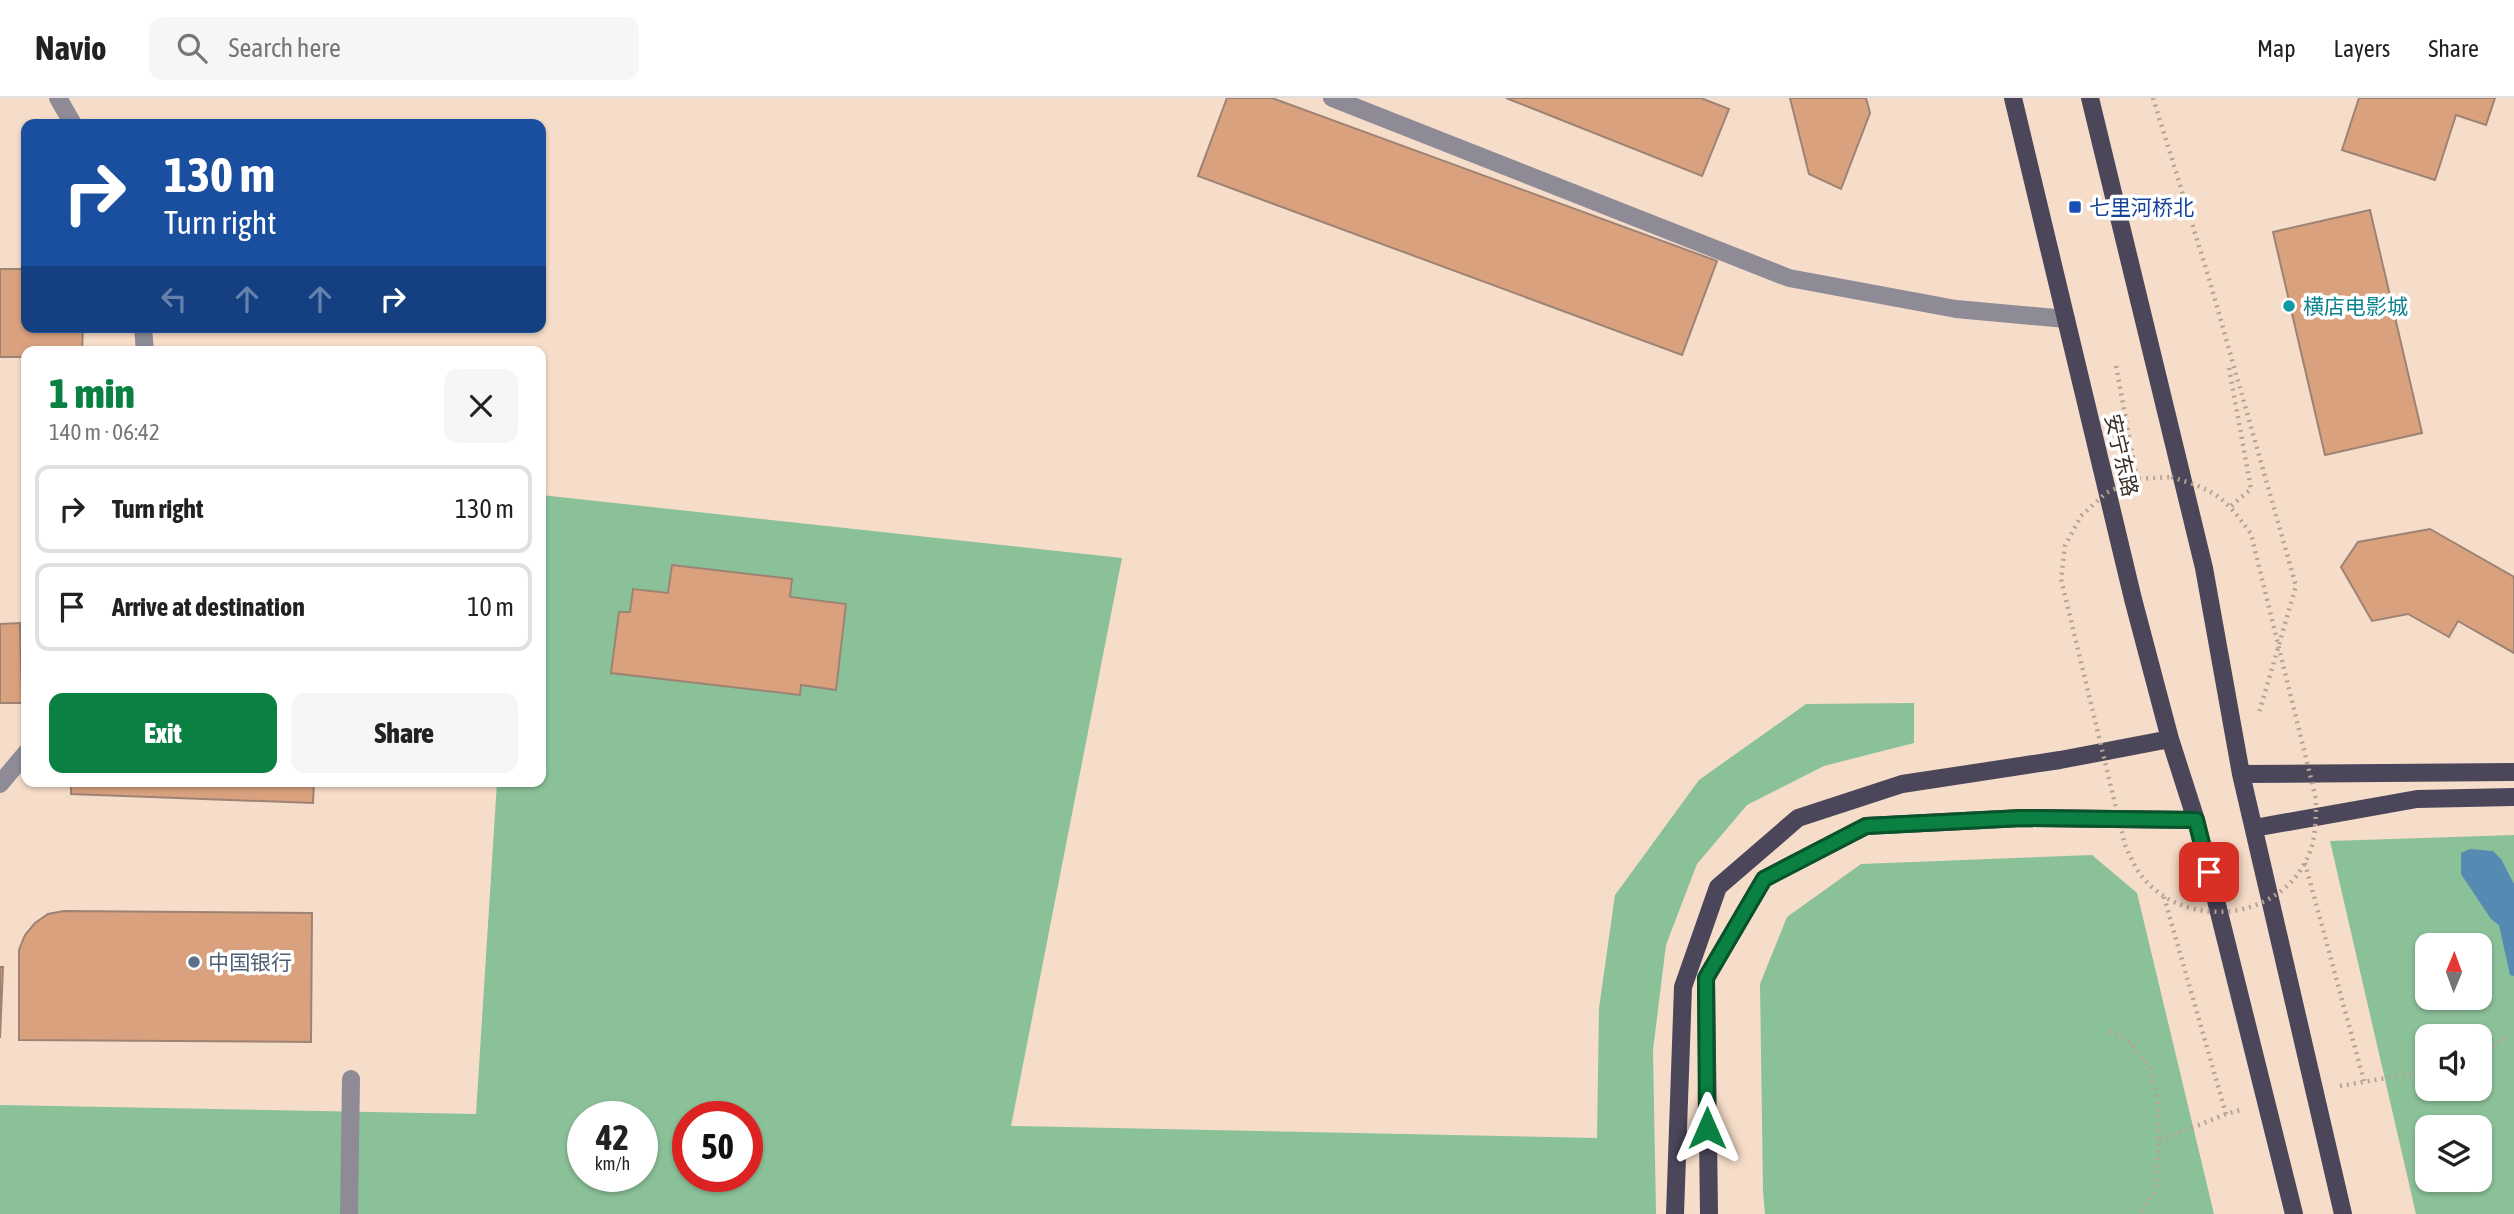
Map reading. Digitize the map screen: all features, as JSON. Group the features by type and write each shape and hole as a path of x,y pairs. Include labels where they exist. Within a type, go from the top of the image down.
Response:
{"main road":[{"name":"安宁东路","path":"2013,98 2130,586 2170,739 2196,820 2294,1214"},
{"path":"2090,98 2204,568 2241,774 2343,1214"},
{"path":"1675,1214 1683,987 1718,887 1798,818 1889,788 2170,739"},
{"path":"2241,774 2514,772"},
{"path":"2254,828 2417,799 2514,797"},
{"path":"1709,1214 1706,978 1764,879 1866,826 2022,818 2196,820"}],"street":[{"path":"58,98 70,119"},
{"path":"1332,98 1789,278 1955,309 2066,318"},
{"path":"0,784 21,759"},
{"path":"349,1214 351,1079"}],"path":[{"path":"2153,98 2208,275 2296,586 2257,720"},
{"path":"2116,366 2137,479"},
{"path":"2229,368 2251,489 2231,506"},
{"path":"2171,477 2204,487 2231,506 2251,534 2316,800 2316,832 2305,863 2285,888 2257,906 2226,913 2193,910 2164,897 2140,874 2125,845 2060,579 2065,546 2081,516 2106,493 2137,479 2171,477"},
{"path":"2305,863 2364,1081 2415,1073"},
{"path":"2160,1141 2226,1114 2164,897"},
{"path":"2109,1031 2130,1042 2150,1069 2158,1101 2160,1141 2155,1190 2140,1214"},
{"path":"2492,1046 2510,1035"}],"green space":[{"path":"546,496 1122,558 1011,1126 1597,1138 1599,1008 1615,895 1699,780 1806,704 1914,703 1914,743 1824,766 1747,805 1697,864 1666,945 1653,1050 1656,1214 0,1214 0,1105 476,1114 497,787 546,787"},
{"path":"2514,835 2514,1214 2416,1214 2330,841"},
{"path":"2092,855 2137,893 2214,1214 1765,1214 1760,984 1787,917 1861,864"}],"water":[{"path":"2470,849 2493,851 2501,859 2514,884 2514,976 2510,975 2499,925 2491,919 2461,874 2461,853"}],"building":[{"path":"1227,98 1272,98 1717,261 1682,355 1198,176"},
{"path":"1506,98 1701,98 1729,109 1702,176"},
{"path":"1790,98 1866,98 1870,113 1841,189 1809,174"},
{"path":"2359,98 2495,98 2486,125 2456,115 2435,180 2342,150"},
{"path":"2370,210 2422,433 2325,455 2273,232"},
{"path":"0,269 21,269 21,333 83,333 82,346 21,346 21,357 0,357"},
{"path":"2430,529 2514,577 2514,653 2458,621 2449,637 2408,614 2372,621 2341,567 2358,542"},
{"path":"672,565 792,579 790,597 846,604 836,690 801,685 800,695 611,673 619,612 630,612 633,589 668,593"},
{"path":"20,623 21,703 0,703 0,624"},
{"path":"71,787 314,787 313,803 71,794"},
{"path":"64,911 312,913 311,1042 19,1040 19,950 25,935 35,923 48,914"},
{"path":"0,967 3,967 0,1038"}],"place":[{"name":"七里河桥北","path":"2075,207"},
{"name":"横店电影城","path":"2289,306"},
{"name":"中国银行","path":"194,962"}],"route":[{"path":"1707,1128 1706,978 1764,879 1866,826 2022,818 2196,820 2209,872"}]}
